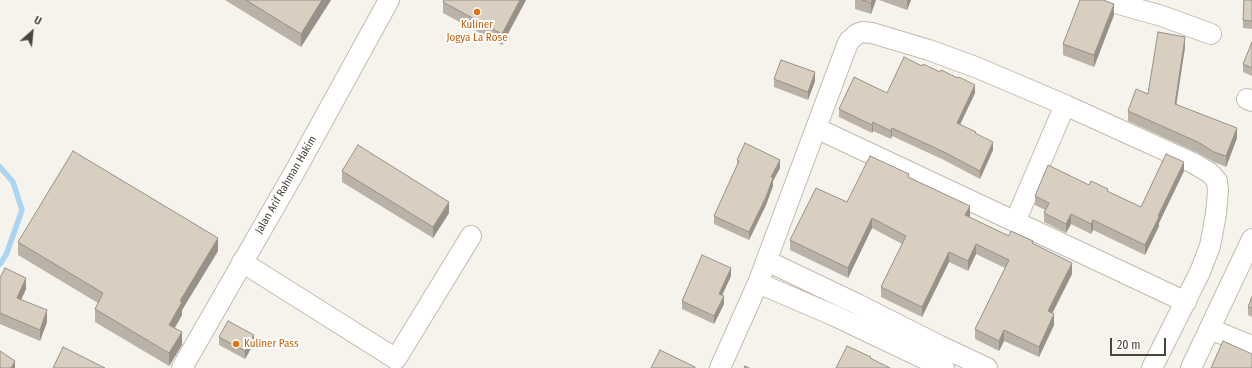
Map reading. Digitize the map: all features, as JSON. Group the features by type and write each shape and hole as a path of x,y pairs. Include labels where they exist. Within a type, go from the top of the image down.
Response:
{"street":[{"name":"Jalan Arif Rahman Hakim","path":"182,368 298,166 389,0"},
{"path":"1105,0 1162,16 1211,34"},
{"path":"720,368 767,261 849,41 857,34 862,32 872,33 978,68 1193,162 1210,173 1217,181 1218,191 1216,214 1210,246 1186,302 1152,368"},
{"path":"1015,222 1065,105"},
{"path":"816,128 1186,302"},
{"path":"242,262 396,359 471,236"},
{"path":"1191,368 1252,239"},
{"path":"767,261 987,368"},
{"path":"758,283 835,316 944,368"},
{"path":"1210,328 1252,346"}],"building":[{"path":"246,0 322,0 301,34"},
{"path":"444,0 520,0 502,34 443,2"},
{"path":"862,0 872,0 871,3"},
{"path":"1080,0 1103,0 1114,4 1094,55 1063,44"},
{"path":"1244,0 1252,0 1252,21 1243,20"},
{"path":"1158,32 1185,37 1175,104 1237,128 1226,156 1214,152 1198,142 1128,111 1136,89 1148,94"},
{"path":"1252,42 1252,68 1243,64"},
{"path":"904,57 922,66 923,64 940,72 941,70 975,85 957,123 993,142 980,171 944,152 892,128 891,131 873,122 872,125 839,109 854,77 887,93"},
{"path":"781,60 815,72 808,92 774,79"},
{"path":"745,143 780,160 771,177 773,178 766,197 749,232 714,216 739,161 737,160"},
{"path":"358,145 449,202 433,227 342,171"},
{"path":"73,151 218,238 180,301 182,302 169,325 182,332 169,353 95,309 103,293 18,242"},
{"path":"1166,154 1184,162 1145,245 1093,220 1091,224 1071,214 1066,224 1044,213 1049,203 1035,196 1048,165 1089,185 1091,181 1108,189 1107,191 1141,207"},
{"path":"870,156 909,174 908,177 970,206 965,215 1009,236 1011,231 1033,241 1032,243 1072,263 1048,311 1054,314 1039,347 1004,330 999,341 975,329 1009,260 976,244 968,261 949,252 922,307 881,287 906,236 872,218 848,268 790,240 816,188 847,202"},
{"path":"702,255 731,268 719,294 724,296 714,316 682,301"},
{"path":"5,268 26,278 17,298 47,310 40,330 0,313 0,278"},
{"path":"1252,297 1252,308 1248,307"},
{"path":"228,321 254,335 245,351 219,337"},
{"path":"1223,341 1252,354 1252,368 1211,368"},
{"path":"847,346 871,357 870,358 890,368 836,368"},
{"path":"63,347 105,368 53,368"},
{"path":"660,350 695,367 695,368 651,368"},
{"path":"0,351 15,361 11,368 0,368"}],"waterway":[{"path":"0,167 13,182 22,210 6,255 0,264"}],"place":[{"name":"Kuliner Jogya La Rose","path":"477,12"},
{"name":"Kuliner Pass","path":"236,344"}]}
